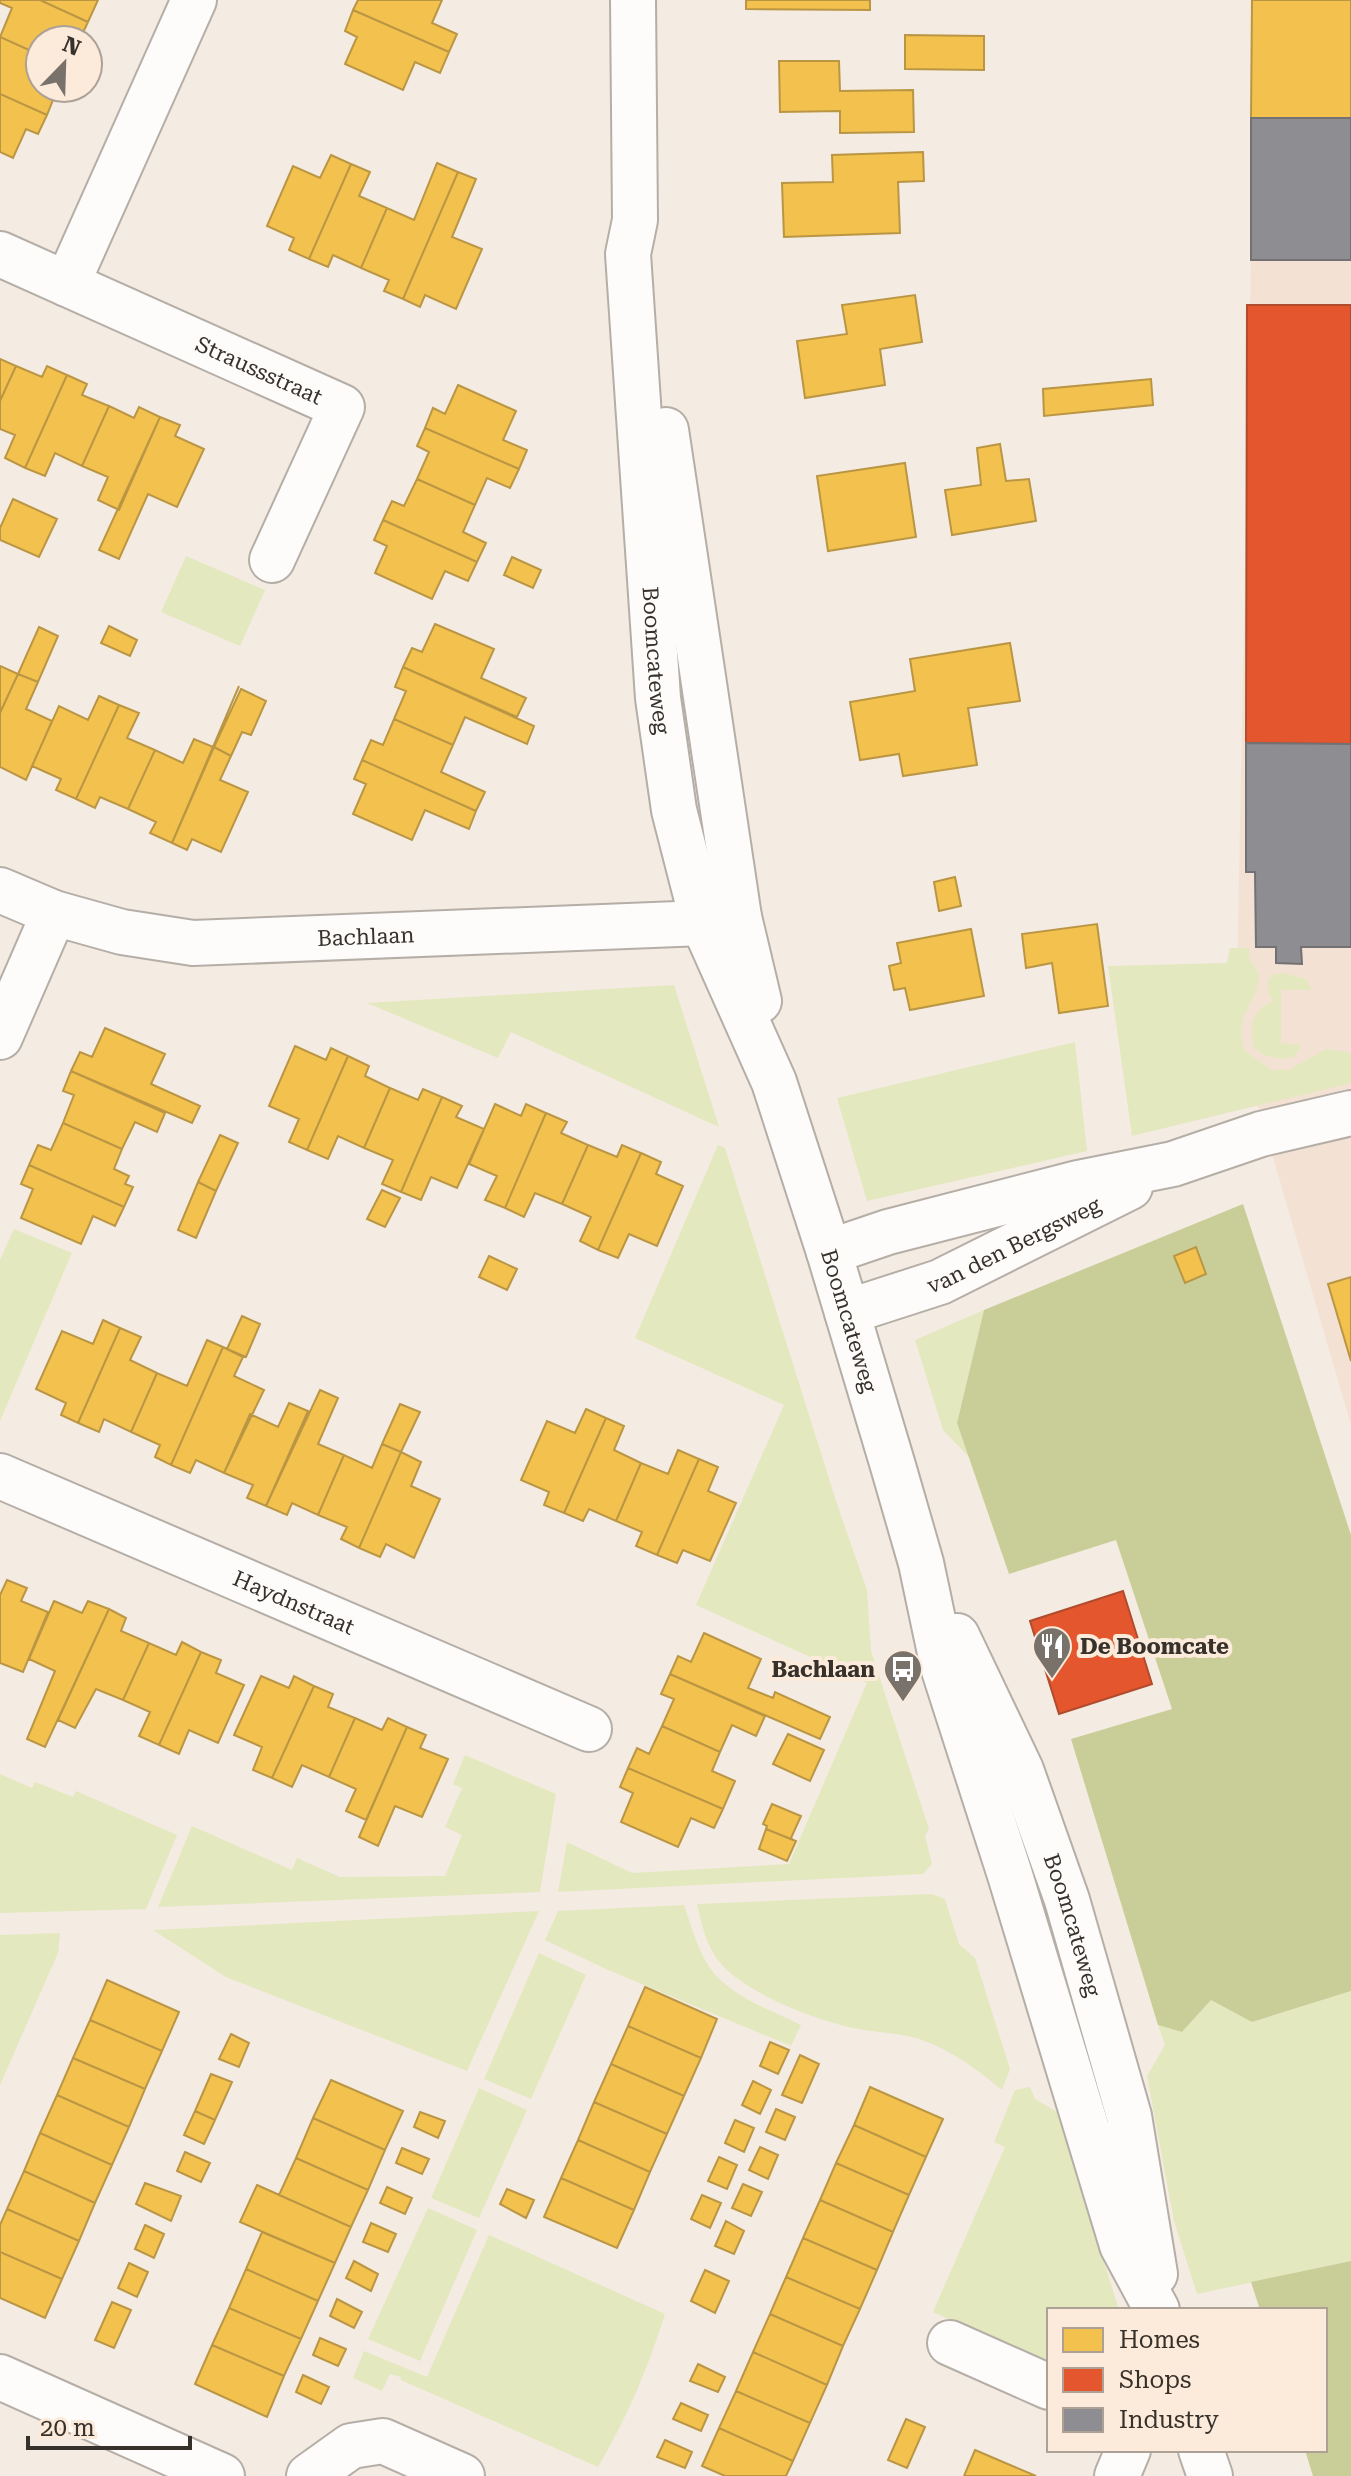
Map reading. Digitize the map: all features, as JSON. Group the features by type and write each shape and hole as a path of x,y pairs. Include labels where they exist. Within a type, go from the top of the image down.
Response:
{"street":[{"path":"67,284 194,0"},
{"name":"Boomcateweg","path":"633,0 635,220 628,254 658,698 674,810 721,920 829,1252 921,1563 943,1667 1015,1891 1122,2245 1157,2308"},
{"name":"Straussstraat","path":"0,254 342,407 272,560"},
{"name":"Bachlaan","path":"0,890 54,913 122,932 193,943 721,920"},
{"path":"0,1037 54,913"},
{"name":"van den Bergsweg","path":"829,1252 888,1232 1078,1183 1173,1164 1261,1134 1351,1113"},
{"name":"van den Bergsweg","path":"847,1312 940,1282 1173,1164"},
{"name":"Haydnstraat","path":"0,1476 589,1729"},
{"path":"950,2343 1047,2386"},
{"path":"0,2377 222,2476"},
{"path":"309,2476 351,2446 383,2441 462,2476"},
{"path":"1117,2476 1127,2452"},
{"path":"1202,2452 1210,2476"}],"shaded area":[{"path":"1256,0 1351,0 1351,1425 1236,1031"}],"green space":[{"path":"186,556 265,590 240,646 161,612"},
{"path":"1230,948 1249,948 1250,960 1259,973 1255,994 1241,1028 1245,1051 1272,1070 1289,1070 1326,1049 1351,1053 1351,1083 1132,1136 1108,966 1227,963"},
{"path":"1284,973 1306,979 1312,990 1281,990 1281,1043 1302,1045 1294,1057 1278,1058 1254,1048 1251,1033 1256,1014 1273,1001 1269,995 1268,980 1274,974"},
{"path":"674,985 719,1127 511,1032 498,1058 367,1003"},
{"path":"1075,1042 1087,1151 867,1201 837,1098"},
{"path":"718,1145 725,1148 867,1590 871,1651 929,1829 925,1836 932,1864 923,1874 558,1892 567,1842 632,1873 789,1864 867,1683 696,1605 784,1405 635,1338"},
{"path":"1243,1204 1351,1535 1351,1991 1252,2022 1211,2000 1182,2032 1158,2025 1071,1739 1172,1709 1116,1540 1009,1574 957,1423 984,1310"},
{"path":"14,1229 72,1253 0,1421 0,1260"},
{"path":"984,1310 957,1423 969,1457 943,1430 915,1340"},
{"path":"465,1755 556,1794 540,1892 158,1907 192,1826 292,1870 297,1858 340,1877 445,1876 462,1835 445,1827 462,1788 453,1784"},
{"path":"0,1774 32,1788 35,1782 73,1797 76,1791 177,1835 146,1909 0,1913"},
{"path":"931,1894 945,1899 959,1944 975,1958 1010,2069 1002,2090 963,2061 930,2043 823,2020 760,1993 726,1969 715,1956 697,1904"},
{"path":"684,1905 695,1938 712,1971 746,1999 801,2025 791,2046 608,1970 545,1940 558,1911"},
{"path":"539,1911 467,2071 226,1977 153,1930"},
{"path":"60,1933 58,1953 0,2085 0,1935"},
{"path":"539,1953 586,1975 531,2099 484,2079"},
{"path":"1351,1991 1351,2261 1197,2294 1174,2221 1147,2076 1165,2045 1158,2025 1182,2032 1211,2000 1252,2022"},
{"path":"1030,2087 1035,2099 1057,2112 1118,2308 1047,2308 1047,2362 933,2312 1005,2147 994,2142 1015,2090"},
{"path":"479,2088 527,2110 479,2218 431,2198"},
{"path":"428,2208 477,2230 420,2361 368,2339"},
{"path":"489,2235 665,2314 636,2392 598,2467 401,2380 401,2377 390,2374 382,2391 353,2378 364,2351 427,2377"},
{"path":"1351,2261 1351,2476 1313,2476 1306,2452 1327,2452 1327,2308 1259,2308 1251,2282"}],"building: Homes":[{"path":"0,0 40,0 88,22 24,24 24,48 0,37 12,8 0,3"},
{"path":"40,0 98,0 88,22"},
{"path":"358,0 442,0 432,23 457,34 449,52 353,10"},
{"path":"746,0 870,0 870,10 746,9"},
{"path":"1252,0 1351,0 1351,118 1251,118"},
{"path":"353,10 449,52 440,73 415,62 403,90 345,64 357,37 345,31"},
{"path":"905,35 984,36 984,70 905,69"},
{"path":"0,37 24,48 24,104 51,104 47,115 0,94"},
{"path":"779,61 839,61 840,91 913,90 914,132 840,133 840,111 780,112"},
{"path":"0,94 47,115 38,134 26,129 13,158 0,152"},
{"path":"923,152 924,181 898,182 900,233 784,237 782,183 833,182 832,155"},
{"path":"331,155 351,164 309,259 289,250 294,238 267,226 293,166 320,178"},
{"path":"437,163 458,172 403,299 384,291 389,280 361,268 387,208 414,220"},
{"path":"351,164 370,172 359,196 387,208 361,268 333,255 328,267 309,259"},
{"path":"458,172 476,179 452,237 482,249 456,309 425,295 420,307 403,299"},
{"path":"915,295 922,342 880,349 885,385 805,398 797,341 847,334 842,305"},
{"path":"0,359 16,366 0,401"},
{"path":"16,366 42,377 47,366 67,375 25,468 5,458 15,435 0,429 0,401"},
{"path":"67,375 87,384 82,395 109,406 82,466 55,453 45,476 25,468"},
{"path":"1151,379 1153,405 1044,416 1043,389"},
{"path":"458,385 516,411 503,440 527,450 519,469 425,428 433,408 445,414"},
{"path":"109,406 134,418 139,407 160,417 119,510 98,500 108,477 82,466"},
{"path":"160,417 180,425 175,436 204,449 177,507 148,494 119,559 99,550"},
{"path":"425,428 519,469 510,488 487,478 475,505 417,479 429,452 417,446"},
{"path":"1000,444 1006,481 1029,479 1036,521 952,535 945,490 981,485 977,448"},
{"path":"905,463 916,537 828,551 817,476"},
{"path":"417,479 475,505 463,532 486,543 477,562 383,520 392,501 404,506"},
{"path":"13,499 57,519 39,557 0,540 0,528"},
{"path":"383,520 477,562 468,581 445,571 432,599 375,573 387,546 374,540"},
{"path":"512,557 541,570 533,588 504,575"},
{"path":"435,624 494,649 481,678 526,698 517,717 403,667 412,648 422,652"},
{"path":"109,626 137,640 130,656 101,643"},
{"path":"39,627 58,636 38,682 18,674"},
{"path":"1010,643 1020,701 968,708 977,765 903,776 899,754 860,760 850,702 915,691 910,659"},
{"path":"0,666 18,674 0,713"},
{"path":"403,667 534,726 527,744 465,717 453,745 394,719 406,691 395,687"},
{"path":"18,674 38,682 26,709 52,721 26,780 0,767 0,713"},
{"path":"241,689 266,701 251,735 242,732 231,756 214,747"},
{"path":"99,696 119,705 76,799 56,790 61,779 32,766 59,706 88,720"},
{"path":"119,705 139,713 127,738 155,750 128,809 100,797 95,808 76,799"},
{"path":"394,719 453,745 441,772 485,792 476,811 362,760 371,740 383,745"},
{"path":"194,739 213,747 172,843 150,833 156,822 128,809 155,750 183,763"},
{"path":"214,747 231,756 220,780 248,792 221,852 192,839 187,850 172,843"},
{"path":"362,760 476,811 469,829 425,810 412,840 353,814 366,784 354,779"},
{"path":"955,877 961,906 939,911 934,882"},
{"path":"1097,924 1108,1006 1059,1013 1052,963 1026,968 1022,934"},
{"path":"971,929 984,996 910,1010 905,988 894,990 889,966 901,963 897,943"},
{"path":"105,1028 165,1054 151,1084 200,1106 192,1123 71,1071 80,1052 92,1057"},
{"path":"295,1046 326,1060 331,1048 348,1056 307,1150 289,1142 299,1119 269,1106"},
{"path":"348,1056 369,1066 365,1076 390,1088 364,1148 338,1136 328,1159 307,1150"},
{"path":"71,1071 165,1113 157,1132 135,1122 122,1149 63,1123 74,1095 63,1091"},
{"path":"390,1088 418,1100 423,1089 442,1097 401,1192 382,1184 393,1160 364,1148"},
{"path":"442,1097 462,1106 456,1117 484,1129 457,1188 431,1177 421,1200 401,1192"},
{"path":"495,1104 521,1116 526,1104 546,1113 505,1208 485,1200 497,1176 469,1164"},
{"path":"546,1113 567,1122 561,1133 588,1145 562,1204 535,1193 524,1217 505,1208"},
{"path":"63,1123 122,1149 114,1169 129,1176 125,1184 133,1187 124,1207 29,1165 38,1145 51,1150"},
{"path":"220,1135 238,1143 216,1191 198,1182"},
{"path":"588,1145 617,1157 622,1145 641,1153 598,1250 580,1241 591,1217 562,1204"},
{"path":"641,1153 661,1162 656,1174 683,1186 657,1246 629,1234 618,1258 598,1250"},
{"path":"29,1165 124,1207 115,1226 93,1216 81,1244 21,1218 33,1189 21,1184"},
{"path":"198,1182 216,1191 196,1238 178,1230"},
{"path":"382,1190 400,1198 385,1227 367,1219"},
{"path":"1196,1247 1206,1274 1185,1283 1174,1256"},
{"path":"489,1256 517,1269 507,1290 479,1277"},
{"path":"1351,1277 1351,1361 1328,1284"},
{"path":"242,1316 260,1324 246,1357 227,1349"},
{"path":"103,1320 120,1328 78,1423 61,1415 66,1403 36,1389 62,1331 93,1344"},
{"path":"120,1328 141,1337 130,1360 157,1373 131,1432 104,1419 99,1432 78,1423"},
{"path":"207,1340 223,1347 171,1465 155,1457 160,1445 131,1432 157,1373 187,1386"},
{"path":"223,1347 243,1357 234,1376 264,1390 224,1473 196,1460 190,1473 171,1465"},
{"path":"320,1390 338,1398 318,1444 344,1455 318,1515 292,1503 287,1515 266,1506"},
{"path":"289,1403 308,1411 266,1506 247,1498 253,1485 224,1473 250,1414 278,1427"},
{"path":"400,1404 420,1412 401,1452 382,1444"},
{"path":"586,1409 606,1418 564,1513 544,1505 549,1492 521,1480 547,1421 575,1433"},
{"path":"606,1418 624,1426 614,1450 641,1463 616,1521 589,1509 583,1521 564,1513"},
{"path":"382,1444 401,1452 359,1548 341,1539 347,1527 318,1515 344,1455 372,1468"},
{"path":"678,1450 699,1459 657,1555 636,1546 642,1532 616,1521 641,1463 668,1474"},
{"path":"401,1452 421,1462 411,1486 440,1499 414,1558 386,1544 380,1557 359,1548"},
{"path":"699,1459 718,1467 708,1491 736,1503 710,1561 683,1550 677,1563 657,1555"},
{"path":"7,1580 27,1588 21,1601 48,1612 23,1672 0,1663 0,1595"},
{"path":"54,1601 82,1613 88,1601 109,1609 45,1747 27,1739 55,1671 29,1659"},
{"path":"109,1609 126,1618 121,1631 149,1643 123,1700 96,1689 75,1728 58,1720"},
{"path":"704,1633 761,1659 748,1688 773,1698 775,1692 830,1717 820,1739 670,1674 678,1656 691,1662"},
{"path":"182,1642 201,1652 159,1745 139,1736 150,1712 123,1700 149,1643 176,1655"},
{"path":"201,1652 221,1660 216,1673 244,1685 218,1743 189,1730 179,1754 159,1745"},
{"path":"670,1674 765,1716 756,1736 732,1725 720,1752 662,1726 674,1699 661,1694"},
{"path":"261,1676 289,1688 294,1676 314,1686 272,1778 253,1770 262,1747 234,1735"},
{"path":"314,1686 333,1694 328,1707 355,1718 329,1777 302,1765 292,1787 272,1778"},
{"path":"355,1718 382,1730 388,1718 407,1727 366,1820 346,1811 356,1789 329,1777"},
{"path":"662,1726 720,1752 712,1771 735,1781 723,1809 628,1768 637,1748 649,1754"},
{"path":"407,1727 426,1735 420,1748 448,1759 422,1817 395,1806 378,1846 359,1837"},
{"path":"788,1734 824,1750 810,1781 773,1764"},
{"path":"628,1768 723,1809 714,1828 691,1818 678,1847 621,1822 633,1793 620,1787"},
{"path":"772,1804 801,1816 791,1838 793,1840 766,1829 767,1826 763,1824"},
{"path":"766,1829 796,1841 787,1861 759,1849"},
{"path":"107,1980 179,2012 162,2051 90,2020"},
{"path":"645,1987 717,2019 701,2058 628,2026"},
{"path":"90,2020 162,2051 145,2089 73,2058"},
{"path":"628,2026 701,2058 684,2096 611,2064"},
{"path":"231,2034 249,2043 239,2067 219,2059"},
{"path":"770,2042 789,2050 778,2074 760,2066"},
{"path":"800,2055 819,2064 802,2103 782,2095"},
{"path":"73,2058 145,2089 129,2127 57,2095"},
{"path":"611,2064 684,2096 667,2134 594,2102"},
{"path":"211,2074 232,2082 215,2120 195,2111"},
{"path":"331,2080 403,2111 385,2150 313,2118"},
{"path":"753,2081 771,2090 760,2114 742,2105"},
{"path":"870,2087 943,2119 926,2157 854,2125"},
{"path":"57,2095 129,2127 112,2165 40,2133"},
{"path":"594,2102 667,2134 650,2172 578,2140"},
{"path":"776,2109 795,2117 785,2140 766,2132"},
{"path":"195,2111 215,2120 204,2144 184,2135"},
{"path":"420,2112 445,2121 438,2138 414,2127"},
{"path":"313,2118 385,2150 368,2190 296,2158"},
{"path":"735,2120 754,2128 744,2152 725,2143"},
{"path":"854,2125 926,2157 909,2195 836,2163"},
{"path":"40,2133 112,2165 95,2203 24,2171"},
{"path":"578,2140 650,2172 634,2210 561,2178"},
{"path":"760,2147 778,2155 768,2179 749,2170"},
{"path":"402,2148 429,2159 422,2174 396,2163"},
{"path":"185,2152 210,2163 201,2182 177,2171"},
{"path":"719,2157 737,2165 727,2189 708,2181"},
{"path":"296,2158 368,2190 351,2227 279,2195"},
{"path":"836,2163 909,2195 893,2232 820,2200"},
{"path":"24,2171 95,2203 79,2241 7,2209"},
{"path":"561,2178 634,2210 617,2248 544,2217"},
{"path":"145,2183 181,2196 171,2221 136,2204"},
{"path":"743,2184 762,2192 751,2216 732,2208"},
{"path":"257,2185 351,2227 335,2263 240,2222"},
{"path":"387,2187 412,2198 405,2214 380,2203"},
{"path":"507,2189 534,2200 526,2218 500,2204"},
{"path":"702,2195 721,2203 710,2228 691,2219"},
{"path":"820,2200 893,2232 877,2270 803,2238"},
{"path":"7,2209 79,2241 62,2279 0,2252 0,2225"},
{"path":"726,2221 744,2231 734,2254 715,2246"},
{"path":"371,2223 396,2234 388,2252 363,2242"},
{"path":"145,2225 164,2234 154,2258 135,2249"},
{"path":"262,2232 335,2263 318,2301 246,2269"},
{"path":"803,2238 877,2270 860,2309 786,2277"},
{"path":"0,2252 62,2279 45,2318 0,2298"},
{"path":"354,2261 378,2274 371,2291 346,2278"},
{"path":"129,2263 148,2272 137,2297 118,2288"},
{"path":"246,2269 318,2301 301,2339 229,2308"},
{"path":"705,2270 729,2281 715,2313 691,2301"},
{"path":"786,2277 860,2309 843,2346 770,2314"},
{"path":"337,2299 362,2312 354,2328 330,2316"},
{"path":"112,2302 131,2310 114,2348 95,2340"},
{"path":"229,2308 301,2339 284,2376 212,2345"},
{"path":"770,2314 843,2346 827,2385 753,2352"},
{"path":"320,2338 346,2349 338,2366 313,2355"},
{"path":"212,2345 284,2376 267,2417 195,2384"},
{"path":"753,2352 827,2385 810,2423 736,2391"},
{"path":"698,2364 725,2377 718,2392 690,2381"},
{"path":"303,2375 329,2387 321,2404 296,2392"},
{"path":"736,2391 810,2423 793,2461 719,2428"},
{"path":"681,2403 708,2415 701,2431 673,2419"},
{"path":"906,2419 925,2427 907,2468 888,2460"},
{"path":"719,2428 793,2461 786,2476 725,2476 702,2466"},
{"path":"665,2440 692,2452 685,2468 657,2457"},
{"path":"975,2450 1036,2476 964,2476"}],"building: Shops":[{"path":"1247,305 1351,305 1351,744 1246,743"},
{"path":"1123,1591 1152,1684 1059,1714 1030,1621"}],"building: Industry":[{"path":"1251,118 1351,118 1351,260 1251,260"},
{"path":"1246,743 1351,744 1351,947 1301,947 1302,964 1276,963 1276,947 1256,947 1255,872 1246,872"}],"place":[{"name":"De Boomcate","path":"1052,1680"},
{"name":"Bachlaan","path":"903,1703"}]}
